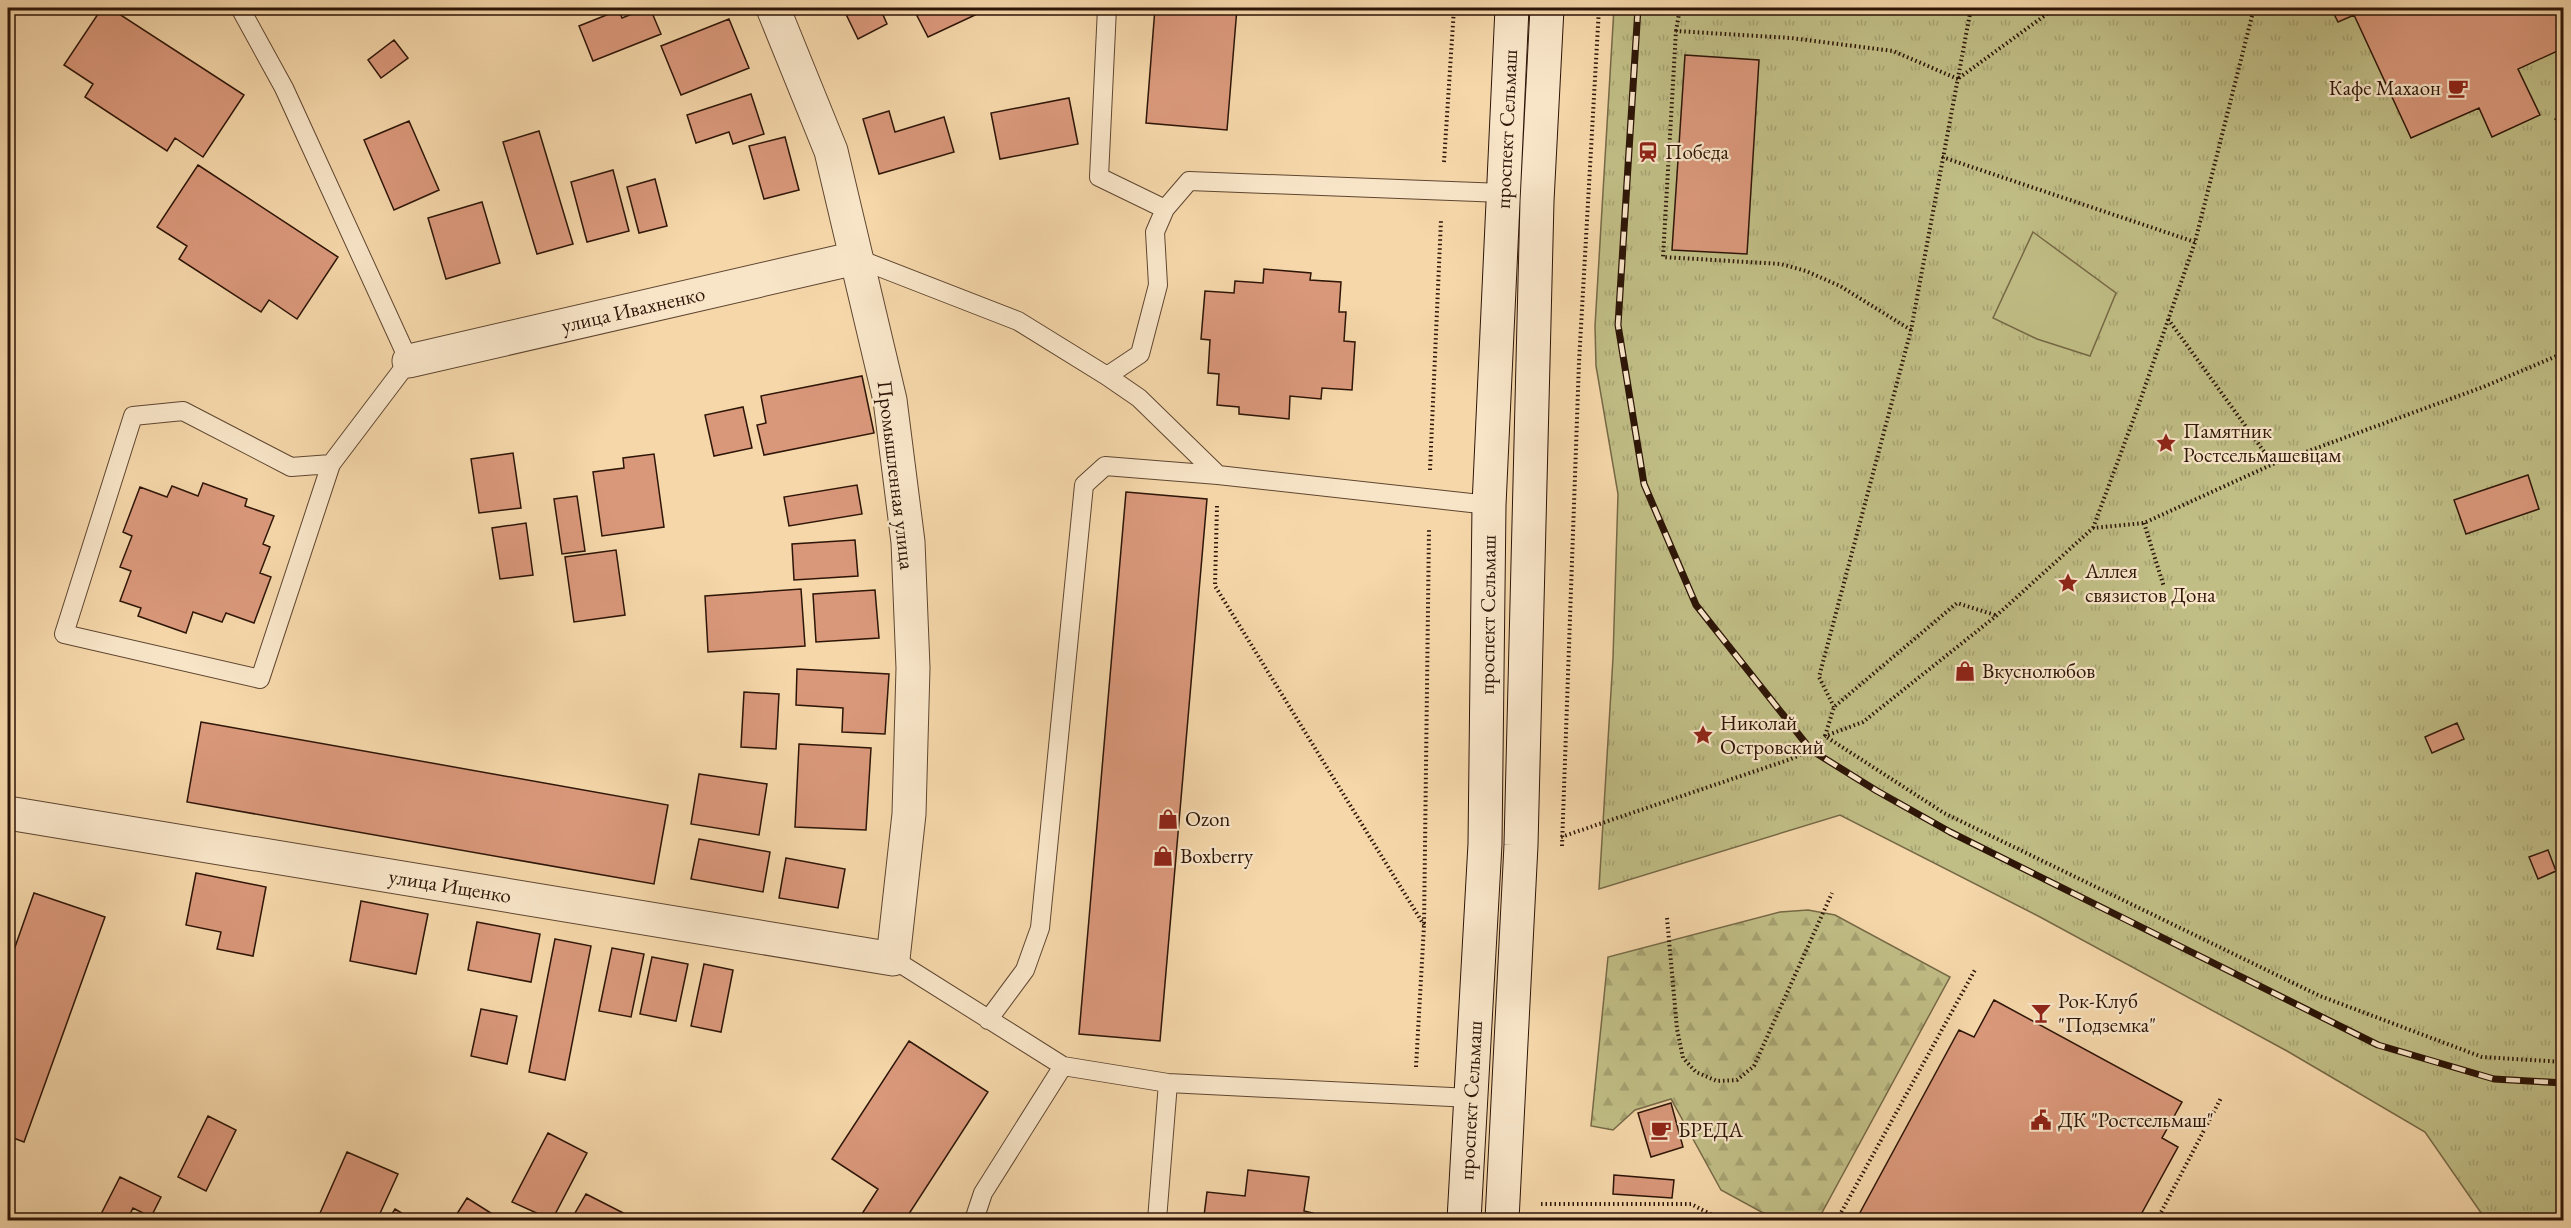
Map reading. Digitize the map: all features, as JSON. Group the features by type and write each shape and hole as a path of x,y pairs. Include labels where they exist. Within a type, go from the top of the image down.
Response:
{"main road":[{"name":"Промышленная улица","path":"773,8 831,151 890,400 908,542 913,668 909,814 893,959"},
{"name":"проспект Сельмаш","path":"1464,1221 1485,844 1489,506 1512,8"},
{"name":"проспект Сельмаш","path":"1502,1221 1521,845 1537,201 1547,8"},
{"name":"улица Ивахненко","path":"409,361 856,258"},
{"name":"улица Ищенко","path":"8,813 893,959"}],"lane":[{"path":"240,8 284,88 409,361 332,464 260,679 64,634 133,416 183,411 291,466 332,464"},
{"path":"1107,8 1099,177 1164,209"},
{"path":"1107,375 1140,354 1158,285 1155,232 1164,209 1189,181 1503,193"},
{"path":"856,258 1018,321 1107,375 1139,398 1218,475"},
{"path":"988,1020 1024,970 1040,928 1084,485 1105,466 1218,475 1489,506"},
{"path":"893,959 1063,1066 1168,1083 1471,1098"},
{"path":"974,1221 982,1193 1063,1066"},
{"path":"1157,1221 1168,1083"}],"path":[{"path":"1414,1095 1424,926 1429,498 1442,192 1454,8"},
{"path":"1562,848 1579,362 1599,8"},
{"path":"1680,8 1676,31 1663,257 1780,264 1806,271 1840,286 1911,330"},
{"path":"1834,707 1819,677 1911,330 1971,8"},
{"path":"1958,79 2055,8"},
{"path":"1825,736 1863,722 1996,616 2093,528 2139,407 2195,242 2254,8"},
{"path":"1676,31 1791,38 1893,51 1958,79"},
{"path":"2556,118 2564,137"},
{"path":"1942,157 2195,242"},
{"path":"2168,319 2273,464"},
{"path":"2093,528 2144,523 2273,464 2483,387 2564,353"},
{"path":"1218,475 1215,586 1424,926"},
{"path":"2144,523 2164,587"},
{"path":"1521,845 1562,837 1812,750 1825,736 1834,707 1957,603 1996,616"},
{"path":"1825,736 1944,813 2320,996 2482,1057 2564,1062"},
{"path":"1667,918 1677,1029 1683,1058 1696,1072 1717,1081 1737,1080 1754,1066 1832,893"},
{"path":"1836,1221 1976,968"},
{"path":"2157,1221 2221,1098"},
{"path":"1540,1204 1690,1204 1722,1221"}],"green space":[{"path":"1614,8 2563,8 2563,1220 2486,1220 2425,1132 2287,1051 2040,917 1840,815 1599,889 1613,658 1618,494 1596,366 1595,326"},
{"path":"2033,232 2116,293 2090,356 2037,339 1993,318"},
{"path":"1808,910 1835,915 1950,977 1818,1220 1776,1220 1721,1190 1671,1099 1635,1110 1613,1130 1591,1126 1608,957 1780,912"}],"building":[{"path":"102,8 110,8 244,95 203,157 175,138 167,151 85,97 93,84 64,65"},
{"path":"650,8 661,34 593,61 579,26 619,10 622,18"},
{"path":"843,8 880,8 887,24 858,39"},
{"path":"913,8 990,8 928,37"},
{"path":"1155,8 1237,8 1227,130 1146,123"},
{"name":"Кафе Махаон","path":"2331,8 2559,8 2564,18 2564,48 2518,69 2540,115 2492,137 2479,108 2411,138 2354,15 2338,22"},
{"path":"729,19 749,68 681,95 661,46"},
{"path":"394,40 408,58 381,78 368,60"},
{"path":"1685,55 1759,60 1747,254 1672,250"},
{"path":"751,94 764,134 733,144 729,132 696,143 687,115"},
{"path":"1069,98 1078,144 1000,159 991,113"},
{"path":"889,111 895,132 944,117 954,152 879,174 863,119"},
{"path":"409,121 439,190 394,210 364,140"},
{"path":"539,131 573,244 537,254 503,142"},
{"path":"785,137 799,190 764,199 749,146"},
{"path":"198,165 338,257 297,319 269,300 261,312 179,259 187,246 157,227"},
{"path":"613,170 629,231 587,242 571,182"},
{"path":"655,179 667,226 639,233 627,187"},
{"path":"482,202 500,263 446,279 428,218"},
{"path":"1264,269 1311,273 1310,280 1341,282 1339,312 1346,312 1344,341 1355,342 1352,390 1322,388 1321,399 1290,396 1289,419 1239,414 1239,407 1217,405 1219,374 1208,373 1210,340 1201,339 1205,291 1234,293 1235,281 1263,283"},
{"path":"862,376 874,433 764,455 757,425 766,423 761,396"},
{"path":"743,407 752,448 714,456 705,415"},
{"path":"513,453 521,508 479,513 471,459"},
{"path":"654,454 664,527 602,536 593,472 624,468 623,458"},
{"path":"2528,475 2539,509 2466,534 2454,500"},
{"path":"203,483 247,499 245,506 274,516 263,544 270,547 260,573 271,577 254,623 226,613 222,622 193,612 186,633 138,616 141,608 120,601 131,571 120,567 132,536 123,532 140,487 167,497 172,486 198,496"},
{"path":"857,485 862,514 789,526 784,497"},
{"path":"1126,492 1207,499 1160,1041 1079,1034"},
{"path":"577,496 585,551 562,554 554,499"},
{"path":"526,523 533,575 500,579 492,528"},
{"path":"855,540 858,576 794,580 792,544"},
{"path":"616,550 625,615 574,622 565,557"},
{"path":"801,589 805,646 708,652 705,596"},
{"path":"875,590 879,638 816,642 813,594"},
{"path":"797,669 889,674 885,734 842,732 843,708 796,705"},
{"path":"744,692 779,694 776,749 741,747"},
{"path":"201,722 668,805 654,884 187,802"},
{"path":"2457,723 2464,739 2432,753 2425,737"},
{"path":"799,744 871,748 866,830 795,827"},
{"path":"699,774 767,784 759,835 691,824"},
{"path":"699,839 770,852 763,892 691,879"},
{"path":"2548,850 2556,871 2538,879 2529,857"},
{"path":"786,858 845,869 838,908 779,898"},
{"path":"196,873 266,887 253,956 217,949 221,932 186,925"},
{"path":"34,893 105,917 24,1142 8,1136 8,967"},
{"path":"361,901 428,914 416,974 350,961"},
{"path":"477,922 540,934 531,982 468,970"},
{"path":"555,939 591,946 565,1080 529,1072"},
{"path":"612,948 644,954 631,1017 599,1011"},
{"path":"652,957 688,964 676,1021 640,1014"},
{"path":"704,964 733,970 721,1032 691,1026"},
{"name":"ДК \"Ростсельмаш\"","path":"1994,1000 2182,1102 2162,1138 2178,1147 2138,1220 1856,1220 1959,1030 1974,1037"},
{"path":"481,1009 517,1016 507,1064 471,1056"},
{"path":"909,1041 988,1092 905,1220 858,1220 878,1189 832,1159"},
{"name":"БРЕДА","path":"1671,1103 1683,1147 1651,1157 1638,1113"},
{"path":"208,1116 236,1130 206,1191 178,1177"},
{"path":"548,1133 587,1153 552,1220 512,1202"},
{"path":"347,1152 398,1174 377,1220 317,1220"},
{"path":"1248,1170 1309,1177 1304,1211 1313,1213 1313,1220 1214,1220 1214,1218 1204,1216 1207,1192 1245,1196"},
{"path":"1614,1175 1674,1180 1672,1198 1613,1194"},
{"path":"120,1177 161,1197 151,1217 133,1208 127,1220 98,1220"},
{"path":"586,1194 637,1220 571,1220"},
{"path":"467,1198 502,1220 453,1220"},
{"path":"395,1209 413,1220 388,1220"},
{"path":"265,1215 277,1220 263,1220"}],"railway":[{"path":"1638,8 1618,325 1644,484 1696,605 1811,750 1950,832 2378,1045 2494,1079 2564,1083"}],"place":[{"name":"Кафе Махаон","path":"2458,88"},
{"name":"Победа","path":"1648,152"},
{"name":"Памятник Ростсельмашевцам","path":"2166,443"},
{"name":"Аллея связистов Дона","path":"2068,583"},
{"name":"Вкуснолюбов","path":"1965,671"},
{"name":"Николай Островский","path":"1703,735"},
{"name":"Ozon","path":"1168,819"},
{"name":"Boxberry","path":"1163,856"},
{"name":"Рок-Клуб \"Подземка\"","path":"2041,1013"},
{"name":"ДК \"Ростсельмаш\"","path":"2041,1120"},
{"name":"БРЕДА","path":"1661,1130"}]}
